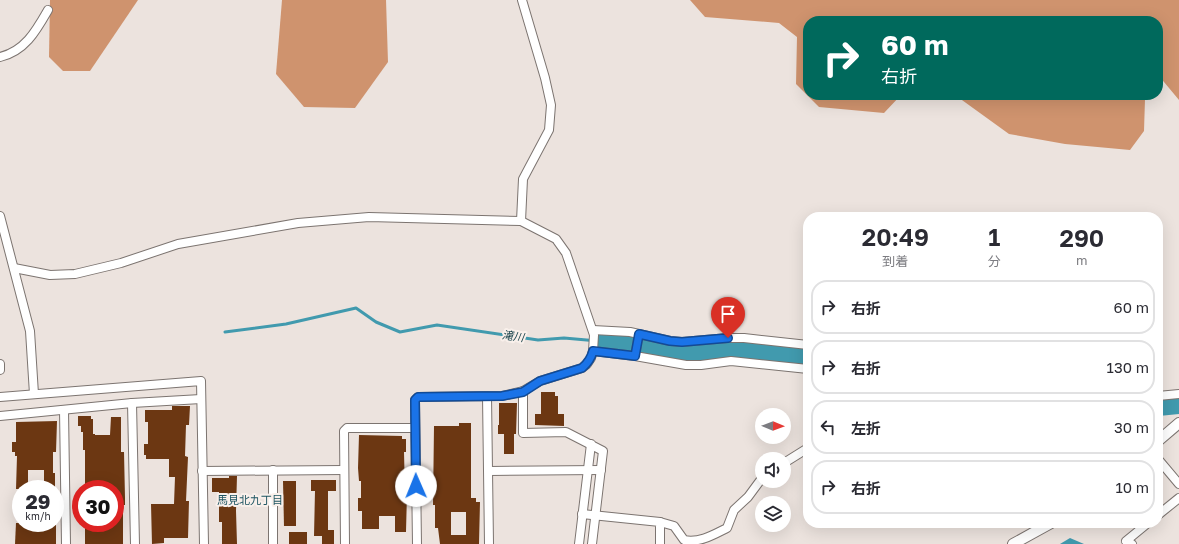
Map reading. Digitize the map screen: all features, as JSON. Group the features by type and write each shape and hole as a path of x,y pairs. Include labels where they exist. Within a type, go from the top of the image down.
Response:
{"street":[{"path":"521,221 523,180 549,130 551,105 545,78 522,0"},
{"path":"0,57 10,54 24,45 34,35 48,10"},
{"path":"0,216 1,226 14,268 30,332 34,394"},
{"path":"14,268 50,275 75,274 121,263 178,244 292,224 348,218 387,217 521,221 556,239 566,253 594,333 591,358 582,368 540,381 523,392 502,396 418,397 415,400 416,544"},
{"path":"594,333 607,330 682,342 736,338 803,345"},
{"path":"635,356 639,334"},
{"path":"593,351 635,356 686,365 731,361 803,368"},
{"path":"0,364 0,370"},
{"path":"0,397 201,381 204,544"},
{"path":"523,392 523,433 566,432 604,451 592,544"},
{"path":"1163,396 1179,394"},
{"path":"487,396 489,544"},
{"path":"0,416 132,403 201,399"},
{"path":"132,403 135,544"},
{"path":"64,410 66,544"},
{"path":"1163,437 1179,423"},
{"path":"345,544 344,431 347,428 415,428"},
{"path":"578,544 591,444"},
{"path":"791,459 803,451"},
{"path":"1163,465 1179,484"},
{"path":"273,470 273,544"},
{"path":"202,471 344,470"},
{"path":"488,471 601,470"},
{"path":"582,514 660,522 674,526 684,540 692,542 706,539 727,528 734,510 748,497 755,488"},
{"path":"1163,511 1179,498"},
{"path":"660,522 660,544"},
{"path":"1013,544 1042,528"},
{"path":"1132,544 1126,541 1142,528"}],"shaded area":[{"path":"50,0 138,0 90,71 63,71 49,57"},
{"path":"282,0 386,0 388,62 355,108 304,107 276,74"},
{"path":"690,0 1179,0 1179,100 1163,81 1163,16 803,16 803,91 796,84 797,37 779,23 705,17"},
{"path":"812,100 896,100 884,113 819,107"},
{"path":"962,100 1145,100 1144,131 1130,150 1065,144 1009,134"}],"water":[{"path":"1070,538 1084,544 1060,544"}],"building":[{"path":"541,392 555,392 555,396 558,396 558,414 564,414 564,426 535,425 535,414 541,414"},
{"path":"499,403 517,403 514,454 504,454 504,434 498,434"},
{"path":"172,406 190,406 189,425 186,425 185,456 188,457 186,501 189,501 188,538 164,538 164,543 152,544 151,504 174,504 175,477 169,477 169,459 146,459 146,455 144,455 144,444 148,444 148,422 145,422 145,410 172,410"},
{"path":"78,416 91,416 91,419 93,419 93,434 110,435 111,417 121,417 121,452 124,452 125,505 124,480 85,480 85,450 83,450 83,432 81,432 81,426 78,426"},
{"path":"57,421 56,452 53,452 53,473 55,473 55,480 44,480 44,470 28,470 28,480 16,480 17,456 15,456 15,452 12,452 12,442 16,442 16,422"},
{"path":"459,423 471,423 471,498 476,498 476,502 480,502 479,544 440,544 438,528 435,528 435,505 433,505 434,426 459,426","holes":["451,512 466,512 466,535 451,535"]},
{"path":"359,435 402,436 402,439 406,439 406,452 404,452 405,493 407,493 406,532 395,532 395,516 379,516 379,529 362,529 362,511 358,511 358,498 361,498 361,481 359,481 358,468"},
{"path":"229,476 237,476 237,544 222,544 222,522 219,522 219,492 212,492 212,478 229,478"},
{"path":"311,480 336,480 336,491 328,491 328,530 334,530 334,544 322,544 322,536 314,536 315,491 311,491"},
{"path":"283,481 296,481 296,526 284,526"},
{"path":"16,532 56,532 56,544 15,544"},
{"path":"85,532 123,532 123,544 85,544"},
{"path":"289,532 307,532 307,544 289,544"}],"waterway":[{"name":"滝川","path":"225,332 286,324 356,308 376,322 400,332 437,325 538,340 564,338 598,341"},
{"name":"滝川","path":"598,341 628,344 682,353 734,350 803,357"},
{"name":"滝川","path":"1163,407 1179,405"}],"district":[{"name":"馬見北九丁目","path":"250,500"}],"route":[{"path":"416,486 415,400 418,397 502,396 523,392 540,381 582,368 591,358 593,351 635,356 639,334 670,341 682,342 728,338"}]}
